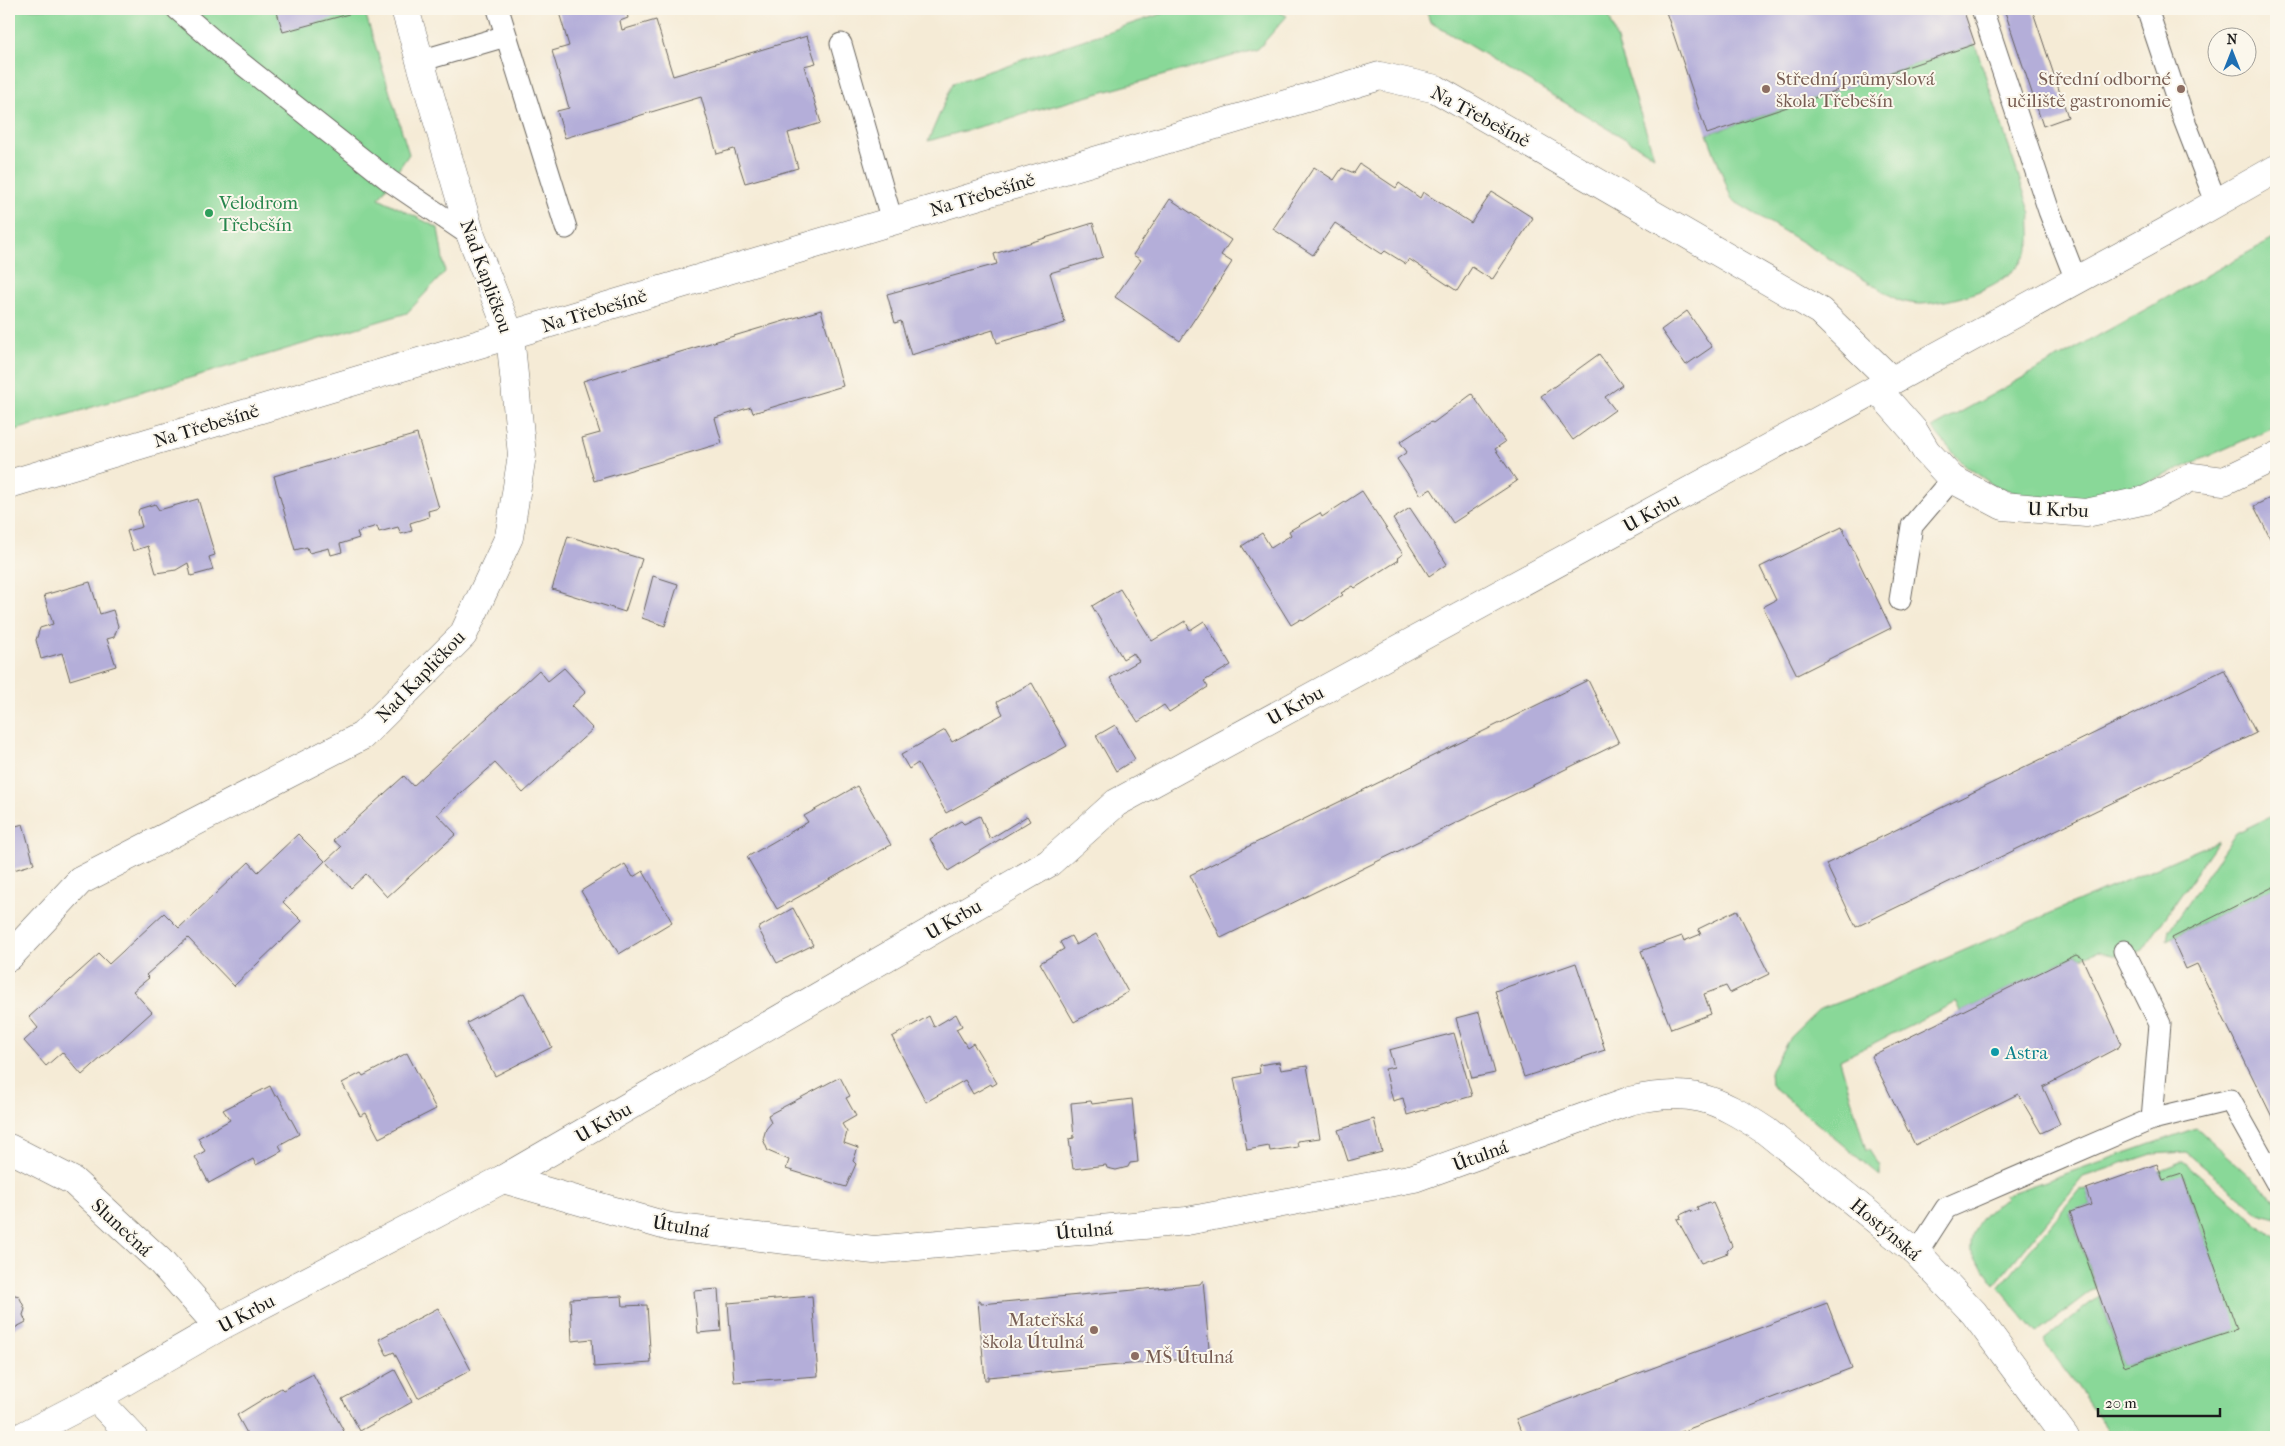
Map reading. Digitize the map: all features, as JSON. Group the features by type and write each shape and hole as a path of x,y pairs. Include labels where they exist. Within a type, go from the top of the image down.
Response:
{"street":[{"name":"Nad Kapličkou","path":"9,957 80,881 362,736 463,635 509,537 522,456 510,335 471,236 405,9"},
{"name":"Na Třebešíně","path":"9,484 1380,76 1436,88 1820,311 1884,385"},
{"name":"U Krbu","path":"21,1437 96,1398 218,1327 503,1179 1050,863 1116,803 1884,385 2276,169"},
{"name":"U Krbu","path":"1884,385 1926,451 1952,479 2004,506 2086,513 2146,500 2192,477 2224,480 2276,456"},
{"name":"Hostýnská","path":"1654,1095 1681,1093 1706,1098 1740,1113 1766,1131 1917,1253 1974,1313 2065,1437"},
{"name":"Útulná","path":"503,1179 670,1227 874,1250 1186,1220 1414,1178 1629,1101 1654,1095"},
{"name":"Slunečná","path":"9,1148 73,1181 160,1261 218,1327"},
{"path":"96,1398 133,1437"}],"lane":[{"path":"177,9 227,52 390,182 471,236"},
{"path":"498,9 566,228"},
{"path":"1982,9 2049,211 2076,280"},
{"path":"2147,9 2183,117 2216,202"},
{"path":"420,61 506,36"},
{"path":"841,44 892,221"},
{"path":"1900,600 1912,526 1952,479"},
{"path":"2124,951 2160,1024 2152,1119"},
{"path":"1917,1253 1946,1208 2152,1119 2230,1100 2276,1182"}],"green space":[{"name":"Velodrom Třebešín","path":"9,9 364,9 409,154 379,198 438,228 445,272 407,313 9,432"},
{"path":"1176,9 1274,9 1287,16 1258,49 928,141 953,83"},
{"path":"1426,9 1607,9 1654,156 1430,22"},
{"path":"1975,44 2031,214 2031,241 2025,256 2015,269 2002,279 1970,295 1953,299 1921,304 1898,300 1732,200 1707,134"},
{"path":"2276,237 2276,426 2128,492 2084,500 2027,497 1993,485 1962,463 1932,428"},
{"path":"2276,814 2276,894 2272,888 2167,940 2169,930 2236,833"},
{"path":"2218,841 2143,950 2125,956 2116,956 2098,951 2082,958 2076,955 1961,1012 1956,1002 1840,1060 1866,1150 1869,1149 1880,1166 1880,1176 1771,1085 1770,1072 1790,1037 1818,1010 1879,987"},
{"path":"2196,1128 2276,1200 2276,1218 2259,1213 2186,1152 2152,1154 2083,1177 1995,1284 1971,1252 1973,1235 1980,1220 1992,1208 2006,1199 2005,1195"},
{"path":"2183,1161 2276,1239 2276,1437 2112,1437 2073,1380 2043,1341 2099,1296 2124,1366 2236,1329 2183,1175 2163,1180 2160,1170"},
{"path":"2086,1189 2091,1205 2070,1213 2096,1288 2037,1333 1999,1288 2079,1190"}],"building":[{"path":"276,9 367,9 283,32"},
{"path":"558,9 626,9 628,18 620,21 622,30 656,20 673,76 807,36 816,63 804,66 821,123 788,133 798,168 745,183 734,149 717,154 701,97 565,138 557,111 569,108 552,51 569,46"},
{"path":"1665,9 1963,9 1975,44 1707,134"},
{"path":"2004,9 2032,9 2068,117 2043,126"},
{"path":"1360,164 1396,188 1399,183 1420,198 1423,192 1471,223 1492,192 1533,218 1492,280 1472,267 1457,291 1409,259 1406,264 1385,251 1382,254 1335,223 1313,255 1273,229 1314,167 1334,180 1342,168 1354,173"},
{"path":"1170,199 1231,240 1221,255 1232,262 1180,341 1115,297 1141,260 1133,255"},
{"path":"1093,223 1103,257 1050,273 1065,323 997,343 993,330 911,355 901,321 895,323 887,294 997,264 994,254"},
{"path":"821,310 843,386 753,413 751,407 715,418 722,443 594,481 582,438 600,433 583,381"},
{"path":"1687,311 1712,347 1686,365 1661,330"},
{"path":"1599,354 1622,385 1605,397 1615,410 1573,440 1541,396"},
{"path":"1472,394 1505,442 1495,449 1517,481 1453,523 1431,489 1421,495 1397,459 1407,452 1400,442 1431,422 1433,423"},
{"path":"417,434 439,508 428,511 429,517 410,523 412,531 401,534 398,527 379,532 377,526 357,532 359,538 340,544 342,552 331,555 329,548 309,553 307,547 295,550 274,476"},
{"path":"1362,491 1403,554 1397,558 1399,560 1355,588 1353,586 1341,593 1343,595 1303,621 1301,619 1291,625 1242,546 1262,533 1271,548 1291,535 1289,531 1320,513 1322,517"},
{"path":"2276,495 2276,550 2254,506"},
{"path":"198,499 215,555 209,557 213,570 191,576 188,563 176,570 156,573 148,546 133,551 127,531 142,527 139,509 155,504 159,510"},
{"path":"1410,508 1447,564 1429,576 1393,519"},
{"path":"1842,527 1891,628 1797,675 1763,607 1776,600 1760,567"},
{"path":"568,536 642,559 625,612 552,589"},
{"path":"653,576 678,584 665,626 642,618"},
{"path":"90,582 100,614 113,610 118,626 114,637 107,639 116,666 70,680 62,653 41,659 36,640 40,628 53,624 44,595"},
{"path":"1120,589 1152,641 1185,621 1190,630 1204,621 1231,665 1204,681 1208,687 1169,712 1164,705 1138,722 1110,678 1139,661 1133,653 1123,659 1092,606"},
{"path":"564,668 586,692 571,706 593,729 523,793 495,763 437,814 456,834 387,897 366,874 351,888 326,861 341,847 333,840 404,776 413,786 539,670 548,681"},
{"path":"2224,670 2256,733 1856,927 1826,864"},
{"path":"1588,680 1619,743 1221,938 1190,875"},
{"path":"1032,683 1067,746 946,813 918,763 909,769 901,755 945,730 952,742 1003,714 997,702"},
{"path":"1115,725 1135,759 1116,771 1096,736"},
{"path":"857,786 891,845 777,909 747,857 808,822 804,816"},
{"path":"980,816 990,839 1027,816 1030,821 948,871 930,839 961,821 964,824"},
{"path":"23,824 34,864 10,871 9,828"},
{"path":"298,834 325,861 283,902 302,921 234,986 188,938 146,975 149,978 133,991 152,1012 82,1075 62,1052 46,1066 24,1041 38,1028 29,1017 99,954 109,964 164,913 179,928 249,862 258,872"},
{"path":"625,864 633,877 643,871 672,922 619,954 581,891"},
{"path":"2273,887 2276,894 2276,1125 2197,964 2186,969 2172,938"},
{"path":"793,908 813,945 777,963 758,928"},
{"path":"1737,910 1769,974 1730,993 1726,986 1704,994 1711,1014 1671,1029 1641,951 1682,936 1684,941 1701,934 1698,929"},
{"path":"1096,934 1128,992 1074,1022 1040,963 1064,949 1060,942 1071,936 1076,945"},
{"name":"Astra","path":"2076,955 2082,958 2121,1043 2119,1047 2043,1087 2060,1124 2041,1133 2018,1094 1915,1145 1871,1056"},
{"path":"1576,963 1605,1050 1524,1077 1495,991"},
{"path":"524,993 552,1047 495,1076 467,1023"},
{"path":"1479,1012 1495,1073 1472,1078 1456,1018"},
{"path":"956,1014 962,1026 956,1029 967,1047 973,1043 997,1083 992,1086 991,1084 973,1094 965,1080 926,1102 892,1037 929,1016 934,1027"},
{"path":"1454,1033 1472,1096 1407,1115 1403,1098 1393,1101 1385,1069 1394,1067 1389,1050"},
{"path":"407,1053 436,1109 379,1138 366,1113 360,1116 342,1083 361,1073 363,1076"},
{"path":"1279,1062 1281,1070 1307,1066 1320,1138 1297,1141 1298,1147 1270,1151 1269,1146 1247,1150 1234,1078 1260,1073 1259,1065"},
{"path":"840,1077 850,1096 846,1098 856,1116 842,1124 847,1132 844,1143 858,1148 853,1161 856,1164 846,1187 786,1169 789,1160 768,1151 763,1139 766,1129 771,1123 768,1115"},
{"path":"270,1086 275,1096 278,1095 299,1134 279,1145 282,1151 256,1165 253,1159 209,1183 195,1157 205,1151 198,1138 230,1120 223,1110"},
{"path":"1132,1099 1138,1162 1130,1163 1128,1167 1116,1170 1107,1168 1106,1165 1073,1169 1069,1139 1074,1138 1071,1103 1091,1101 1092,1104"},
{"path":"1374,1119 1382,1152 1348,1161 1338,1130"},
{"path":"2157,1164 2163,1180 2182,1174 2237,1329 2124,1366 2070,1212 2091,1205 2086,1189"},
{"path":"1709,1202 1710,1204 1713,1203 1732,1246 1727,1251 1728,1253 1701,1263 1677,1219 1681,1218 1680,1215 1691,1210 1692,1212 1698,1210 1697,1207"},
{"name":"Mateřská škola Útulná","path":"1203,1280 1210,1360 1207,1360 1207,1357 988,1377 988,1380 985,1380 978,1301 981,1301 981,1304 1200,1284"},
{"path":"718,1289 721,1331 698,1333 694,1291"},
{"path":"9,1291 11,1294 19,1296 25,1309 23,1315 26,1322 9,1331"},
{"path":"622,1296 623,1306 647,1305 651,1363 594,1367 592,1339 572,1341 570,1299"},
{"path":"812,1296 818,1376 734,1382 728,1303"},
{"path":"1827,1303 1852,1368 1667,1437 1523,1437 1516,1419"},
{"path":"438,1308 471,1370 418,1398 394,1352 387,1355 379,1339"},
{"path":"395,1370 412,1402 360,1431 342,1399"},
{"path":"313,1374 347,1437 249,1437 237,1415 281,1388 283,1390"}],"place":[{"name":"Střední průmyslová škola Třebešín","path":"1766,89"},
{"name":"Střední odborné učiliště gastronomie","path":"2181,89"},
{"name":"Velodrom Třebešín","path":"209,213"},
{"name":"Astra","path":"1995,1052"},
{"name":"Mateřská škola Útulná","path":"1094,1330"},
{"name":"MŠ Útulná","path":"1135,1356"}]}
